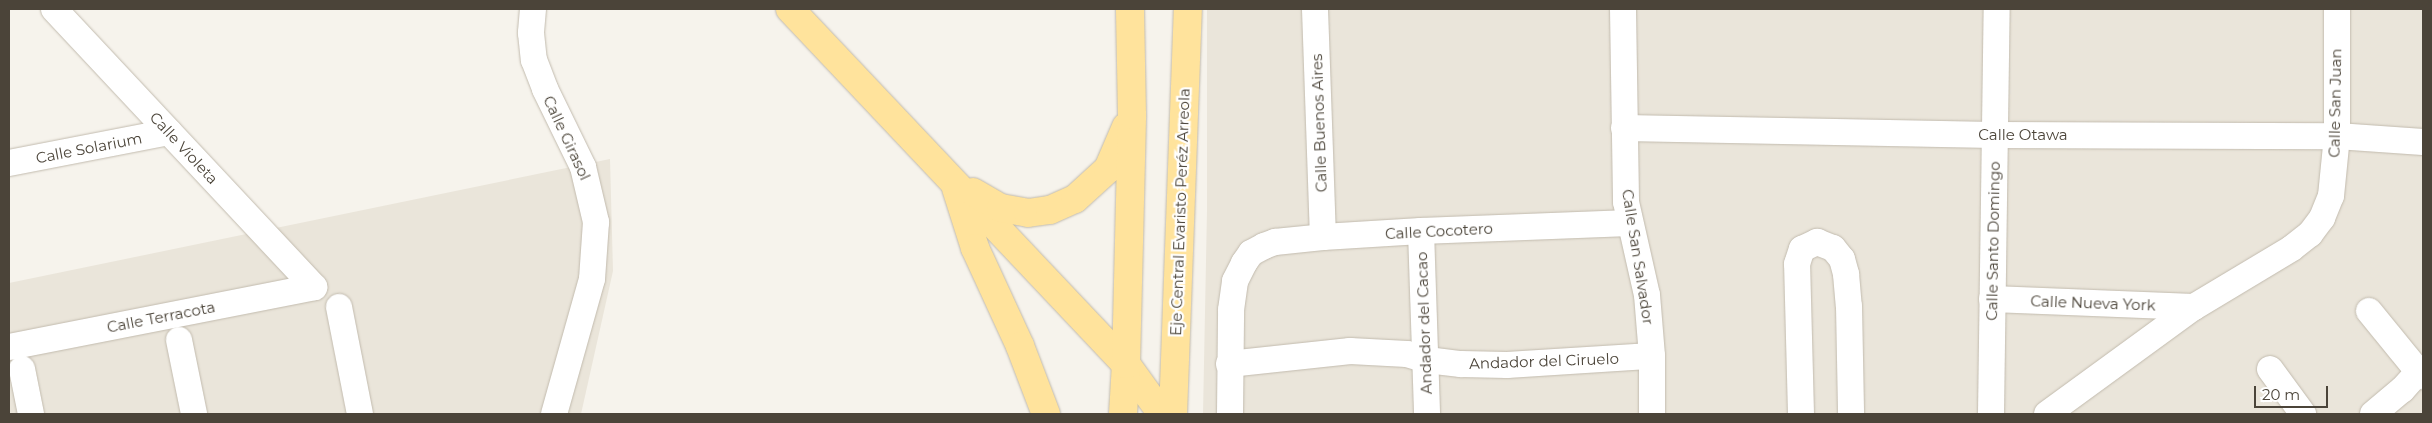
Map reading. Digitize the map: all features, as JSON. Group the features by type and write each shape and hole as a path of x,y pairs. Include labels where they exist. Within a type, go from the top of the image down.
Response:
{"main road":[{"path":"790,9 1126,364 1162,414"},
{"path":"1123,414 1132,115 1130,9"},
{"name":"Eje Central Evaristo Peréz Arreola","path":"1173,414 1188,9"},
{"path":"953,180 1001,208 1028,213 1050,210 1075,199 1108,169 1132,115"},
{"path":"953,180 975,248 1020,346 1046,414"}],"street":[{"name":"Calle Violeta","path":"54,9 314,287"},
{"name":"Calle Girasol","path":"533,9 531,33 534,60 545,89 584,167 596,222 592,279 554,414"},
{"name":"Calle Buenos Aires","path":"1315,9 1323,237"},
{"name":"Calle San Salvador","path":"1623,9 1626,202 1642,263 1647,295 1652,356 1652,414"},
{"name":"Calle Santo Domingo","path":"1991,414 1997,9"},
{"name":"Calle San Juan","path":"2331,196 2336,136 2337,9"},
{"name":"Calle Otawa","path":"1624,128 1994,135 2336,136 2423,142"},
{"name":"Calle Solarium","path":"9,163 169,132"},
{"name":"Calle Nueva York","path":"2047,414 2194,307 2292,248 2310,234 2322,218 2331,196"},
{"name":"Calle Cocotero","path":"1229,364 1231,310 1235,281 1244,262 1251,253 1275,242 1421,231 1630,223"},
{"name":"Andador del Cacao","path":"1421,231 1427,360 1427,414"},
{"path":"1800,414 1797,264 1802,249 1817,242 1833,248 1842,258 1846,274 1849,306 1852,414"},
{"name":"Calle Terracota","path":"9,347 314,287"},
{"name":"Calle Nueva York","path":"1992,299 2194,307"},
{"path":"339,307 360,414"},
{"path":"2369,311 2421,374"},
{"path":"179,340 194,414"},
{"name":"Andador del Ciruelo","path":"1229,364 1350,351 1407,354 1427,360 1461,364 1506,365 1652,356"},
{"path":"1229,364 1230,414"},
{"path":"22,369 31,414"},
{"path":"2270,369 2303,414"},
{"path":"2373,414 2421,374"},
{"path":"2400,414 2421,374"}],"shaded area":[{"path":"1207,9 2423,9 2423,414 1203,414 1207,210"},
{"path":"610,159 613,271 581,414 9,414 9,283"}]}
